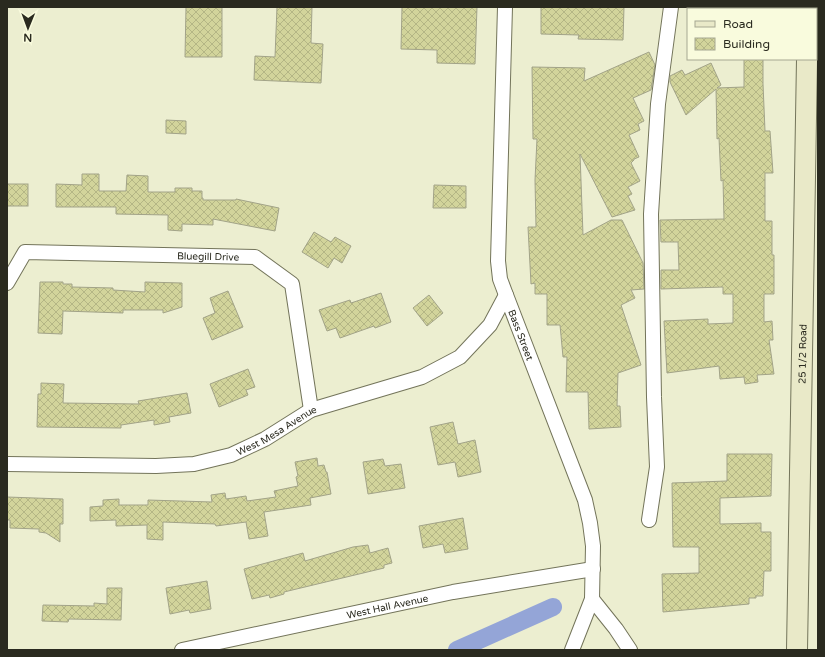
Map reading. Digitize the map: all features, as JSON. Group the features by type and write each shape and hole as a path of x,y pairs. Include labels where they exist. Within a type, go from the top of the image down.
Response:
{"street":[{"name":"Bass Street","path":"505,7 498,261 500,279 584,500 590,523 593,546 592,599 572,650"},
{"path":"649,520 657,467 654,397 651,214 658,104 670,7"},
{"name":"25 1/2 Road","path":"797,650 807,60"},
{"name":"Bluegill Drive","path":"7,283 25,252 254,257 292,284 311,410"},
{"name":"West Mesa Avenue","path":"7,464 156,466 194,464 231,454 265,439 311,410 422,377 460,357 490,325 506,295"},
{"name":"West Hall Avenue","path":"182,650 453,592 593,569"},
{"path":"592,599 616,629 630,650"}],"building":[{"path":"186,7 222,7 222,57 185,57"},
{"path":"277,7 312,7 311,43 323,44 321,83 254,80 255,56 275,57"},
{"path":"402,7 477,7 475,64 437,63 437,50 401,49"},
{"path":"541,7 624,7 623,40 578,39 579,35 541,34"},
{"path":"649,52 655,65 651,90 633,98 644,121 638,124 640,130 629,135 639,157 634,159 631,163 640,181 628,187 632,194 628,196 635,210 612,217 580,154 583,235 611,220 622,220 643,263 644,289 631,290 635,298 621,305 641,365 618,373 617,406 620,406 621,427 589,429 588,392 566,392 567,357 563,357 560,325 547,325 547,294 535,294 535,283 531,284 528,227 536,227 535,180 537,139 533,139 532,67 585,68 584,81"},
{"path":"744,60 763,60 765,131 770,131 773,173 765,173 765,221 772,221 772,255 774,255 774,294 764,294 764,322 772,321 773,340 769,340 774,374 757,375 758,382 745,384 744,377 720,379 719,366 667,373 664,321 708,319 708,324 733,323 733,294 723,294 723,287 661,289 661,270 679,270 678,242 661,242 660,220 724,219 723,180 721,181 719,138 717,139 716,89 686,115 670,82 670,76 682,70 685,75 711,63 721,85 717,88 744,87"},
{"path":"166,120 186,121 186,134 166,133"},
{"path":"82,174 99,174 99,191 126,191 127,175 148,176 148,192 175,192 175,188 192,188 192,191 202,191 203,200 236,199 279,208 275,231 213,219 213,225 182,224 182,231 168,230 168,215 116,214 116,207 56,207 56,184 82,185"},
{"path":"7,184 28,184 28,206 7,206"},
{"path":"434,185 466,186 466,208 433,208"},
{"path":"314,232 331,242 335,237 351,246 342,263 334,258 328,268 302,252"},
{"path":"40,282 63,282 63,284 72,284 72,287 113,288 113,290 145,292 145,282 182,283 182,307 163,313 163,310 123,310 123,313 63,311 62,334 38,333"},
{"path":"228,291 243,327 212,340 203,318 215,313 210,298"},
{"path":"381,293 391,322 375,328 374,326 340,338 336,328 327,331 319,310 350,300 351,303"},
{"path":"429,295 443,313 427,326 413,308"},
{"path":"248,369 255,387 246,390 248,395 219,407 210,384"},
{"path":"41,383 64,384 63,403 139,404 138,401 187,393 191,413 169,417 170,422 154,425 154,420 121,425 121,428 37,427 38,394 41,394"},
{"path":"453,422 458,444 475,440 481,472 458,477 455,462 438,465 430,427"},
{"path":"727,454 772,454 771,496 720,498 720,524 761,523 761,532 771,532 771,571 764,571 763,596 749,598 749,604 663,612 662,574 699,573 699,547 673,547 672,483 727,481"},
{"path":"317,458 318,466 324,465 327,472 331,494 310,498 311,505 264,512 268,536 249,539 246,522 216,526 215,524 163,522 163,540 147,539 147,525 116,526 116,520 90,521 90,507 103,506 103,500 119,499 119,505 148,505 148,500 212,502 211,495 225,493 226,499 246,496 247,501 276,497 274,491 298,486 296,477 298,476 295,462"},
{"path":"383,459 385,466 401,464 405,488 368,494 363,462"},
{"path":"7,497 63,499 63,524 60,524 60,542 46,533 39,532 39,529 10,528 10,520 7,520"},
{"path":"463,518 468,549 445,553 443,544 423,548 419,526"},
{"path":"368,545 370,553 388,548 392,563 384,565 384,568 284,592 284,594 270,598 269,595 252,599 244,569 303,553 305,561 353,547"},
{"path":"207,581 211,609 190,613 189,610 170,614 166,588"},
{"path":"107,588 122,588 121,620 69,619 68,622 42,621 43,605 94,606 94,603 107,604"}],"waterway":[{"path":"457,650 553,607"}]}
